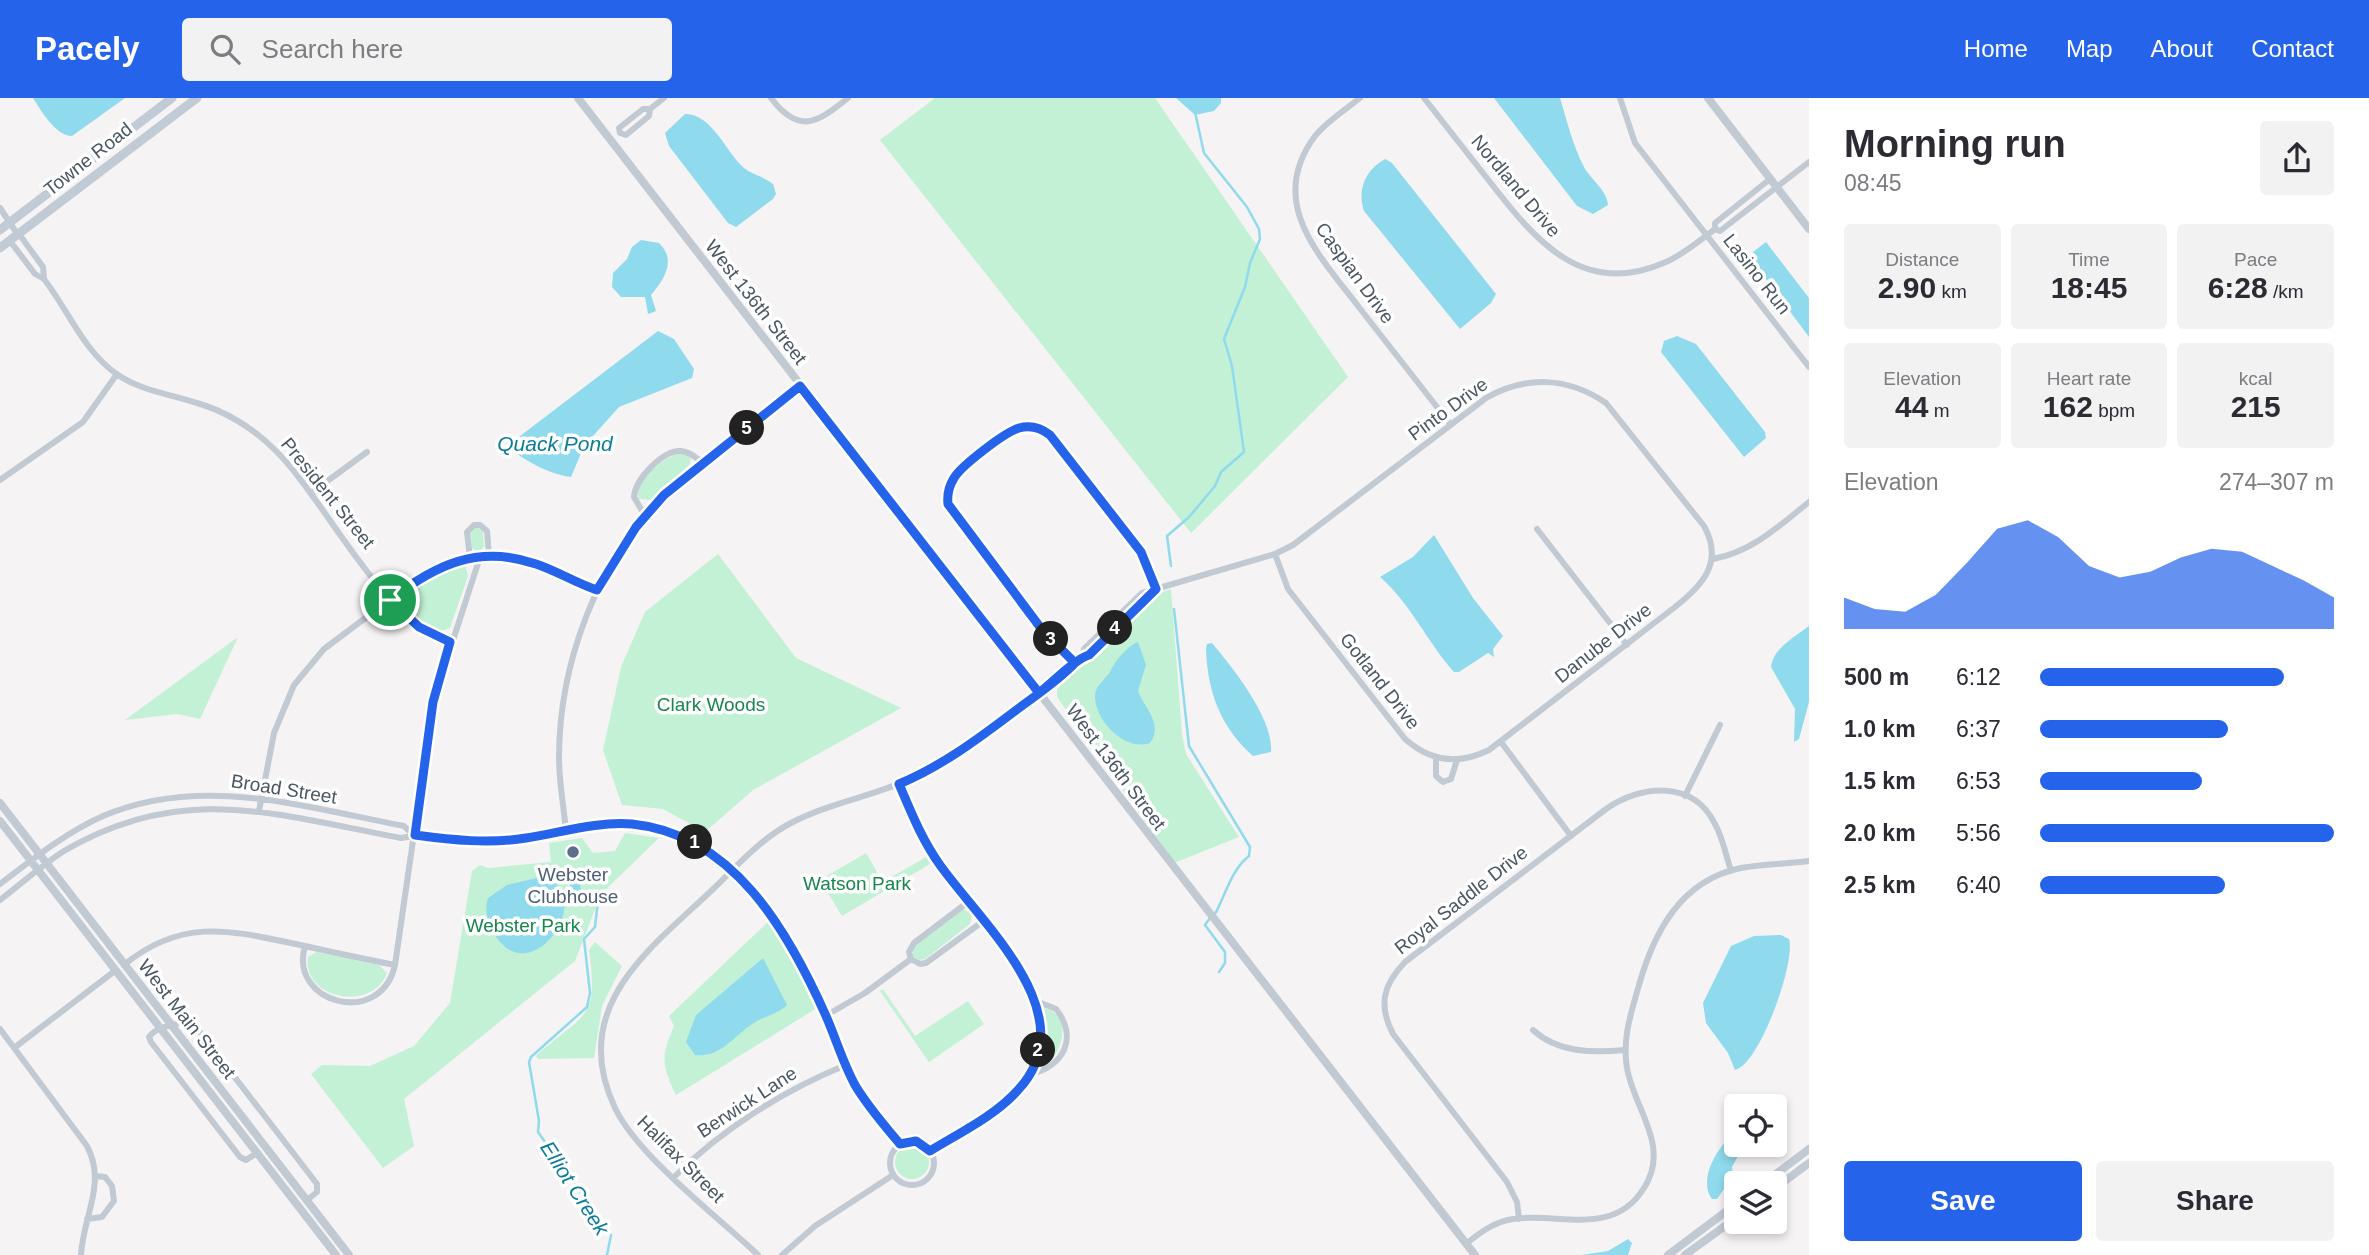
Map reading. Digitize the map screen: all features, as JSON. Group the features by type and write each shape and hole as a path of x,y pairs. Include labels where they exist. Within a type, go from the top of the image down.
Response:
{"main road":[{"name":"Towne Road","path":"0,230 172,98"},
{"name":"Towne Road","path":"0,248 197,98"}],"street":[{"name":"West 136th Street","path":"578,98 1211,918 1475,1255"},
{"path":"611,140 620,133 626,135 649,116 650,109 664,98"},
{"path":"771,98 787,116 803,122 818,120 848,98"},
{"name":"Caspian Drive","path":"1359,98 1325,126 1307,149 1297,175 1297,213 1317,253 1451,425"},
{"name":"Nordland Drive","path":"1424,98 1535,239 1564,260 1597,271 1638,271 1676,258 1715,229"},
{"name":"Lasino Run","path":"1620,98 1634,143 1809,367"},
{"path":"1708,98 1809,229"},
{"name":"Nordland Drive","path":"1715,229 1720,231 1809,162"},
{"name":"Nordland Drive","path":"1715,229 1715,223 1770,179"},
{"path":"0,208 16,237"},
{"name":"President Street","path":"16,237 35,274 44,279 90,349 117,374 147,389 211,407 237,421 275,449 390,600 419,627 450,642"},
{"name":"President Street","path":"16,237 43,267 44,279"},
{"path":"0,480 83,422 117,374"},
{"name":"Pinto Drive","path":"899,784 959,752 1039,693 1082,657 1084,649 1135,597 1275,554 1303,540 1486,398 1520,383 1554,382 1588,392 1619,417 1696,514 1709,536 1713,559"},
{"path":"566,832 559,775 562,717 576,649 597,590 645,516 701,462 800,386"},
{"path":"1075,663 1043,631 948,504 948,492 955,475 1021,427 1039,428 1050,435 1141,552 1153,590"},
{"path":"645,516 636,502 634,491 658,463 669,453 680,451 701,462"},
{"path":"310,494 367,452"},
{"path":"1713,559 1732,556 1752,546 1809,502"},
{"path":"470,558 467,537 474,525 480,525 487,531 489,556"},
{"path":"1537,529 1627,645"},
{"name":"Gotland Drive","path":"1275,554 1288,589 1405,740 1436,758 1457,760 1472,758 1500,742"},
{"path":"259,811 274,733 294,685 324,649 435,568 470,558 489,556 537,564 597,590"},
{"path":"305,946 304,968 312,984 326,997 343,1003 362,1002 378,994 392,976 433,702 450,642 480,557"},
{"name":"Danube Drive","path":"1500,742 1697,590 1713,559"},
{"path":"1685,796 1720,725"},
{"path":"1500,742 1571,836"},
{"path":"1436,758 1436,776 1443,782 1451,779 1457,760"},
{"path":"899,784 926,843 1022,973 1036,1001 1041,1031 1030,1074 1010,1098 930,1151"},
{"name":"Halifax Street","path":"758,1255 638,1143 614,1106 603,1062 606,1019 618,989 634,964 765,841 788,824 899,784"},
{"name":"Royal Saddle Drive","path":"1519,1219 1517,1202 1507,1182 1393,1034 1386,1020 1383,997 1393,975 1405,962 1571,836 1615,803 1636,792 1659,789 1697,802 1715,822 1731,871"},
{"name":"Broad Street","path":"0,884 39,854 103,817 150,802 201,794 261,799 404,826 415,835"},
{"name":"West Main Street","path":"0,803 125,964 257,1153 336,1255"},
{"name":"Broad Street","path":"0,900 47,864 95,834 143,816 196,808 259,811 401,838 415,835 471,842 506,841 628,824 662,829 696,842 734,870 792,950 846,1065 867,1103 900,1144"},
{"name":"West Main Street","path":"0,821 116,970 166,1026 307,1199 349,1255"},
{"path":"1466,1243 1489,1226 1519,1219 1597,1220 1626,1208 1644,1188 1653,1167 1653,1139 1631,1085 1625,1051 1630,1016 1647,956 1659,929 1686,897 1707,881 1731,871 1809,862"},
{"path":"911,960 909,951 914,943 968,902"},
{"path":"911,960 920,964 926,963 982,922"},
{"path":"125,964 152,945 202,931 243,932 395,965"},
{"path":"825,1016 866,993 911,960"},
{"path":"14,1048 116,970"},
{"path":"1030,1074 1046,1071 1058,1061 1066,1037 1065,1025 1056,1009 1036,1001"},
{"path":"257,1153 246,1160 241,1159 149,1039 166,1026 186,1020 191,1022 317,1184 317,1192 307,1199"},
{"path":"0,1029 87,1146 96,1176 96,1192 87,1219 81,1255"},
{"path":"1533,1030 1549,1043 1570,1049 1625,1051"},
{"name":"Berwick Lane","path":"674,1177 695,1155 716,1140 806,1082 846,1065"},
{"path":"916,1141 930,1151 933,1170 923,1182 909,1185 893,1175 890,1161 900,1144 916,1141"},
{"path":"1780,1171 1809,1149"},
{"path":"1787,1179 1809,1163"},
{"path":"782,1255 815,1226 893,1175"},
{"path":"87,1219 102,1217 114,1201 112,1186 105,1177 96,1176"},
{"path":"1668,1255 1724,1214"},
{"path":"1685,1255 1724,1227"}],"green space":[{"path":"935,98 1155,98 1348,377 1191,533 880,140"},
{"path":"680,453 691,457 690,464 652,500 639,499 637,493 648,474 667,459"},
{"path":"476,527 483,531 484,546 481,551 476,552 472,548 470,531"},
{"name":"Clark Woods","path":"718,554 796,658 901,708 753,790 705,832 663,809 622,805 603,750 621,667 645,612"},
{"path":"460,564 466,567 468,576 450,628 438,632 411,614 401,598 434,574"},
{"path":"1171,589 1182,734 1186,754 1239,837 1174,863 1057,697 1057,689 1140,607 1152,596"},
{"path":"238,637 200,719 177,714 125,720"},
{"name":"Webster Park","path":"625,833 659,838 601,894 575,961 404,1099 414,1146 383,1168 311,1074 322,1065 370,1066 414,1046 450,1003 472,871 480,865 488,868 551,862 549,843 582,838 593,853 615,851"},
{"name":"Watson Park","path":"866,853 883,882 926,857 930,864 842,916 820,880"},
{"path":"963,909 972,914 970,924 925,959 919,960 913,956 913,947"},
{"path":"768,922 792,957 817,1008 676,1095 664,1060 674,1026 669,1016"},
{"path":"595,942 622,966 602,1006 594,1058 538,1059 536,1056 576,1022 589,1004 592,973 589,950"},
{"path":"316,952 379,965 387,973 379,985 368,993 340,996 316,983 309,972 308,957"},
{"path":"883,989 915,1036 968,1001 984,1024 929,1062 880,991"},
{"path":"1043,1008 1053,1012 1062,1026 1060,1045 1044,1067 1039,1065 1047,1028"},
{"path":"912,1145 924,1150 929,1162 924,1174 912,1179 900,1174 895,1162 900,1150"}],"water":[{"path":"33,98 125,98 72,136 60,132"},
{"path":"1176,98 1221,98 1221,103 1214,111 1195,115"},
{"path":"1494,98 1560,98 1580,159 1605,195 1608,205 1593,214 1577,206"},
{"path":"685,114 703,120 744,168 773,184 776,194 773,199 736,227 728,223 669,146 665,133"},
{"path":"1385,159 1392,163 1496,294 1491,303 1460,329 1364,211 1364,181 1372,169"},
{"path":"641,240 659,243 668,263 664,276 651,295 656,311 648,314 645,297 621,297 612,287 613,273 627,259 632,247"},
{"path":"1766,242 1809,298 1809,337 1751,259 1753,252"},
{"name":"Quack Pond","path":"658,331 674,339 694,369 692,378 619,407 584,446 571,477 537,466 507,446"},
{"path":"1677,336 1696,344 1765,432 1766,438 1744,457 1661,352 1664,341"},
{"path":"1434,535 1473,598 1503,636 1493,649 1494,657 1488,653 1459,672 1454,672 1444,660 1401,599 1380,577 1413,557"},
{"path":"1809,626 1809,702 1799,739 1794,742 1795,709 1771,667 1780,649"},
{"path":"1138,642 1146,665 1138,691 1155,730 1150,743 1140,745 1121,738 1105,724 1096,705 1095,695 1120,657"},
{"path":"1212,643 1259,709 1266,724 1271,752 1253,756 1224,720 1209,679 1206,648 1207,644"},
{"path":"578,871 582,896 572,897 568,872"},
{"path":"541,877 558,886 564,900 563,917 542,946 526,953 510,950 490,927 488,898 507,885"},
{"path":"1781,935 1789,939 1790,951 1774,1012 1755,1051 1735,1070 1728,1053 1706,1023 1703,1003 1731,946 1754,936"},
{"path":"763,958 787,1005 749,1026 721,1049 705,1055 695,1055 686,1042 696,1015"},
{"path":"1723,1145 1724,1157 1737,1157 1732,1171 1724,1171 1724,1189 1717,1199 1712,1199 1707,1182 1709,1172"},
{"path":"1628,1239 1632,1243 1628,1255 1582,1255 1608,1251"}],"waterway":[{"path":"1171,566 1167,536 1189,517 1215,486 1221,472 1244,452 1232,366 1224,339 1245,287 1250,263 1260,239 1259,229 1247,207 1204,153 1195,112"},
{"path":"1174,609 1189,746 1250,847 1249,856 1233,875 1215,914"},
{"name":"Elliot Creek","path":"598,900 595,927 584,939 590,993 587,1007 531,1057 529,1062 539,1121 538,1132 611,1235 607,1255"},
{"path":"1210,918 1205,925 1225,952 1225,963 1219,972"}],"place":[{"name":"Webster Clubhouse","path":"573,852"}],"route":[{"path":"390,600 419,627 450,642 433,702 415,835 471,842 506,841 628,824 662,829 689,838 734,870 775,924 811,985 854,1083 872,1111 900,1144 916,1141 930,1151 993,1111 1020,1089 1034,1065 1040,1044 1041,1021 1038,1005 1022,973 933,855 918,829 899,784 959,752 1028,701 1066,673 1075,663 1043,631 955,517 948,504 948,492 955,475 1015,429 1034,427 1050,435 1141,552 1156,589 1149,592 1089,655 1082,657 1066,673 1039,693 800,386 695,467 664,495 636,527 597,590 537,564 513,557 489,556 460,560 435,568 390,600"}]}
